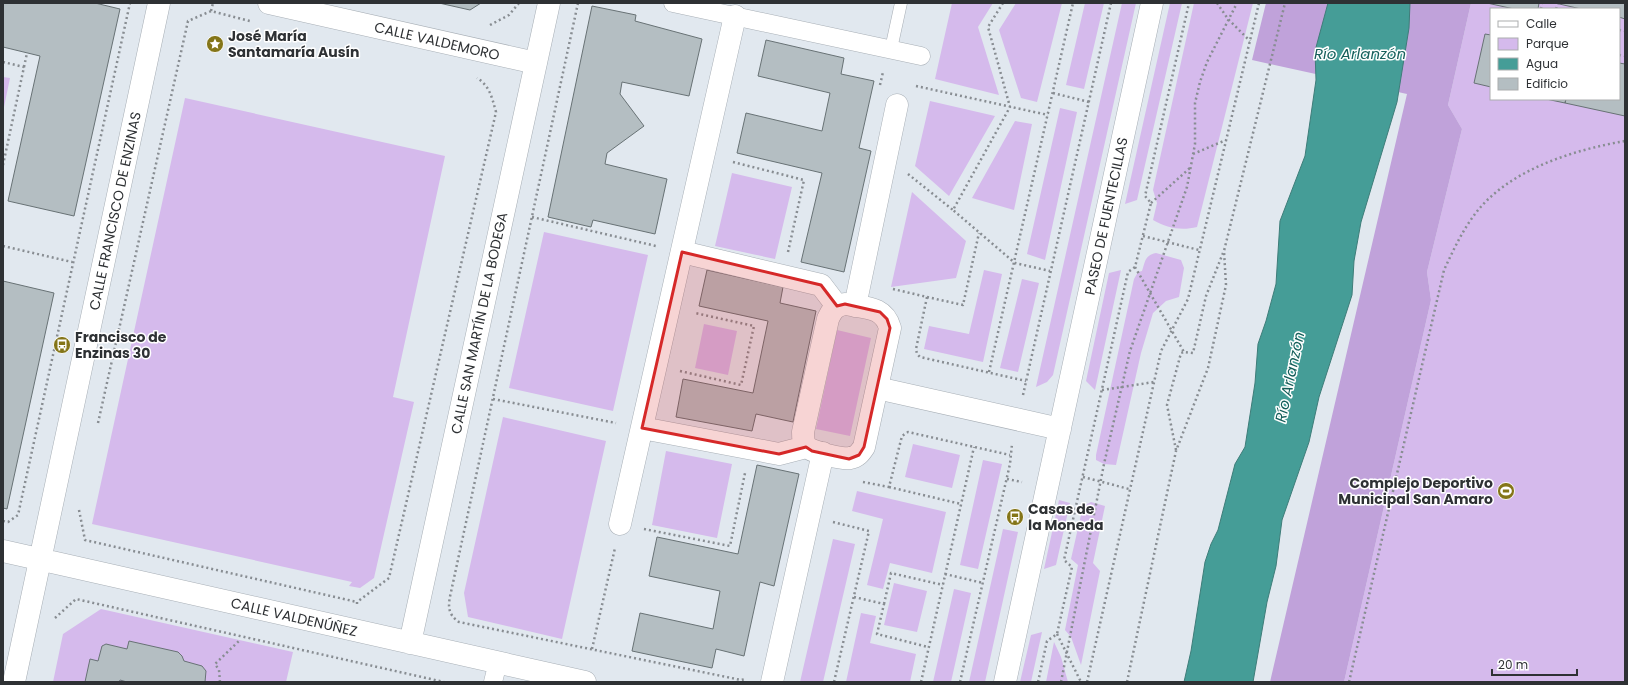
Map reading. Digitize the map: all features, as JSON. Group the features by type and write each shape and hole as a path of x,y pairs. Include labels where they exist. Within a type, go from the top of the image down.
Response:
{"street":[{"name":"CALLE FRANCISCO DE ENZINAS","path":"14,682 159,3"},
{"name":"CALLE VALDEMORO","path":"269,3 536,63"},
{"name":"CALLE SAN MARTÍN DE LA BODEGA","path":"410,643 549,3"},
{"path":"673,3 922,56"},
{"name":"PASEO DE FUENTECILLAS","path":"1005,682 1152,3"},
{"path":"620,524 735,16"},
{"path":"846,306 897,105"},
{"path":"642,428 779,454 815,450 848,459 859,455 864,447 890,328 887,319 880,312 846,306 821,285 682,252"},
{"path":"815,450 804,440 805,425 828,319 831,312 846,306"},
{"path":"877,388 1060,429"},
{"path":"762,680 815,450"},
{"name":"CALLE VALDENÚÑEZ","path":"3,551 410,643 496,672 585,682"}],"lane":[{"path":"891,49 901,3"}],"path":[{"path":"3,521 8,522 18,515 72,262 130,3"},
{"path":"211,11 213,3"},
{"path":"486,27 509,16 519,3"},
{"path":"578,3 449,604 449,611 453,618 459,622 741,680 762,680"},
{"path":"953,210 1010,107 988,27 1003,3"},
{"path":"989,372 1073,3"},
{"path":"960,682 1010,464 1010,455 1050,271 1111,3"},
{"path":"1151,203 1145,196 1189,3"},
{"path":"1218,3 1228,20 1250,41"},
{"path":"1061,682 1101,482 1130,351 1150,293 1170,242 1187,187 1193,154 1196,103 1200,82 1207,62 1237,3"},
{"path":"1087,682 1129,488 1161,351 1188,299 1259,3"},
{"path":"1184,352 1193,353 1206,296 1224,250 1285,3"},
{"path":"98,424 188,21 211,11 257,22"},
{"path":"3,165 27,53"},
{"path":"3,62 24,67"},
{"path":"343,659 357,602 390,578 496,112 491,93 483,82 474,75"},
{"path":"915,86 1048,115"},
{"path":"1053,93 1089,102"},
{"path":"1193,154 1226,140"},
{"path":"1349,682 1444,270 1459,239 1476,213 1497,192 1521,176 1548,162 1573,153 1625,141"},
{"path":"734,162 804,180 788,254"},
{"path":"1081,682 1057,634 1072,567 1064,560 1128,272 1135,267 1151,203 1191,167"},
{"path":"904,170 1015,263 1050,271"},
{"path":"532,217 682,252"},
{"path":"891,289 963,305 979,233"},
{"path":"1143,236 1199,250"},
{"path":"3,246 72,262"},
{"path":"1127,682 1176,451 1208,368 1226,285 1224,250"},
{"path":"1135,267 1184,352"},
{"path":"927,297 916,349 917,354 920,357 1026,381"},
{"path":"656,365 741,385 754,326 669,307"},
{"path":"1176,451 1167,405 1181,353 1184,352"},
{"path":"1102,390 1154,382"},
{"path":"493,399 642,428"},
{"path":"889,487 902,436 908,432 1010,455"},
{"path":"920,682 974,447"},
{"path":"592,649 620,524 730,546 747,466"},
{"path":"1083,477 1129,488"},
{"path":"861,481 961,504"},
{"path":"79,509 84,540 357,602"},
{"path":"831,522 869,531 834,682"},
{"path":"928,646 877,634 891,573 943,585"},
{"path":"945,574 983,583"},
{"path":"854,597 884,604"},
{"path":"54,624 56,617 76,599 444,682"},
{"path":"1038,682 1047,641 1057,634"},
{"path":"220,682 219,670 215,664 240,640"}],"highlighted area":[{"path":"682,252 821,285 837,306 845,304 880,312 887,319 890,328 864,447 859,455 849,459 812,451 806,447 779,454 642,428"}],"green space":[{"path":"952,3 993,3 978,27 999,95 935,79"},
{"path":"1016,3 1062,3 1037,102 1021,98 999,30"},
{"path":"1085,3 1104,3 1084,89 1066,85"},
{"path":"1122,3 1136,3 1053,375 1047,382 1036,387"},
{"path":"1170,3 1182,3 1137,200 1125,204"},
{"path":"1194,3 1253,3 1197,227 1180,229 1169,227 1153,220 1157,203 1153,190"},
{"name":"Complejo Deportivo Municipal San Amaro","path":"1471,3 1625,3 1625,682 1344,682 1431,300 1427,272 1462,129 1448,105"},
{"path":"3,77 10,78 3,112"},
{"path":"185,98 445,156 393,397 414,402 374,578 360,588 349,586 352,582 92,524"},
{"path":"930,101 995,116 949,196 915,166"},
{"path":"1060,108 1077,112 1045,260 1027,254"},
{"path":"1015,121 1032,124 1014,210 972,198"},
{"path":"732,173 792,187 775,259 715,246"},
{"path":"912,192 966,241 956,278 891,287"},
{"path":"544,232 648,255 613,411 509,388"},
{"path":"1156,253 1181,260 1184,268 1179,297 1166,301 1153,313 1141,353 1116,465 1104,464 1096,460 1096,455 1134,279 1138,272 1142,271 1148,257"},
{"path":"984,270 1002,274 983,362 924,349 929,326 969,334"},
{"path":"1121,270 1095,390 1086,381 1109,273"},
{"path":"1022,279 1039,283 1018,372 1000,368"},
{"path":"704,324 737,331 728,375 695,368"},
{"path":"837,330 871,338 850,436 816,429"},
{"path":"503,417 606,441 562,639 468,617 464,593"},
{"path":"913,444 960,455 952,488 905,477"},
{"path":"666,451 732,464 717,538 652,525"},
{"path":"983,460 1002,464 978,569 960,565"},
{"path":"857,491 946,512 932,573 890,563 883,589 867,585 883,519 852,511"},
{"path":"1059,500 1070,503 1056,565 1044,569"},
{"path":"1091,502 1105,506 1093,563 1100,571 1081,665 1071,637 1065,630 1078,565 1071,559 1083,506"},
{"path":"1003,529 1018,532 985,682 969,682"},
{"path":"833,539 855,544 823,682 800,682"},
{"path":"894,583 927,591 917,632 884,625"},
{"path":"954,589 971,593 951,682 933,682"},
{"path":"101,609 293,652 286,682 53,682 63,634"},
{"path":"861,613 876,616 870,643 916,654 910,682 846,682"},
{"path":"1042,632 1031,682 1020,682 1031,635"},
{"path":"1054,642 1061,657 1068,682 1046,682"}],"shaded area":[{"path":"1266,3 1471,3 1448,105 1462,129 1427,272 1431,300 1344,682 1270,682 1407,94 1252,60"}],"water":[{"name":"Río Arlanzón","path":"1328,3 1410,3 1409,28 1397,102 1361,222 1354,261 1352,295 1319,397 1309,442 1282,520 1276,566 1267,602 1253,682 1184,682 1191,651 1205,562 1211,544 1218,530 1235,464 1245,447 1255,383 1258,344 1276,284 1280,221 1305,156 1316,80 1315,51"}],"building":[{"path":"3,3 95,3 120,9 74,216 8,201 40,56 3,47"},
{"path":"439,3 481,3 470,10"},
{"path":"1487,3 1539,3 1538,8 1510,8"},
{"path":"1555,3 1625,3 1625,19 1620,17 1620,8 1577,8"},
{"path":"592,6 636,15 635,21 702,39 689,96 622,82 620,94 644,126 607,153 605,164 667,179 655,234 593,220 591,227 548,217"},
{"path":"1485,34 1490,35 1490,87 1474,83"},
{"path":"766,40 844,58 841,74 874,81 859,148 871,151 844,272 801,262 822,173 737,153 746,113 822,131 830,93 758,76"},
{"path":"1620,63 1625,64 1625,116 1565,103 1566,100 1620,100"},
{"path":"1551,100 1566,100 1565,103"},
{"path":"707,270 783,287 780,303 816,311 793,422 756,414 752,431 676,417 683,379 753,393 768,321 699,306"},
{"path":"3,281 54,293 7,509 3,508"},
{"path":"757,465 799,474 774,586 760,582 744,656 716,649 712,668 632,651 640,613 713,629 720,591 649,576 657,537 738,554"},
{"path":"129,641 178,652 184,661 202,666 206,671 205,682 127,682 120,680 119,682 85,682 90,659 98,661 102,646 106,644 127,649"}],"place":[{"name":"José María Santamaría Ausín","path":"215,44"},
{"name":"Francisco de Enzinas 30","path":"62,345"},
{"name":"Complejo Deportivo Municipal San Amaro","path":"1506,491"},
{"name":"Casas de la Moneda","path":"1015,517"}]}
